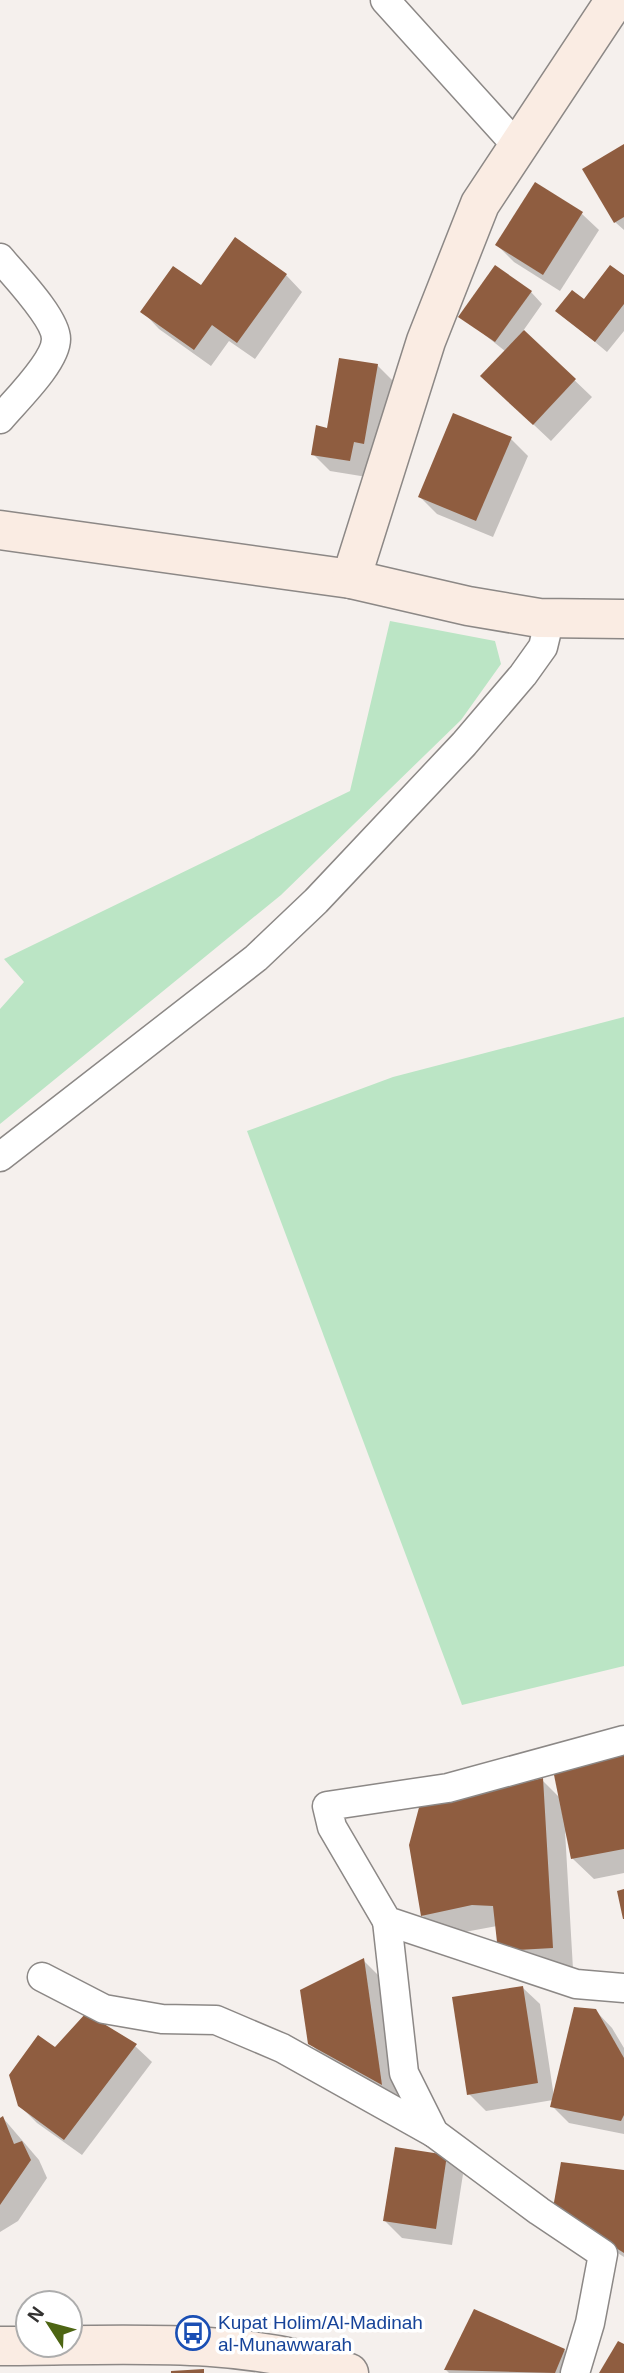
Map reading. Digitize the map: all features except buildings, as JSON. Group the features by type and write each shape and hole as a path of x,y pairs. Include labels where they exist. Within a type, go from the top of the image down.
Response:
{"street":[{"path":"385,0 518,147"},
{"path":"351,579 426,341 480,204 615,0"},
{"path":"0,258 52,323 56,340 46,365 0,419"},
{"path":"0,530 351,579 468,606 550,618 624,619"},
{"path":"0,1157 256,958 316,901 464,744 514,684 543,647 550,618"},
{"path":"434,2133 404,2073 387,1921 332,1827 327,1806 448,1788 624,1740"},
{"path":"387,1921 576,1984 624,1988"},
{"path":"42,1977 104,2009 162,2019 216,2020 282,2048 434,2133 539,2211 613,2261 575,2373"},
{"path":"0,2346 159,2345 236,2349 349,2373"}],"green space":[{"path":"390,621 495,641 501,664 461,720 281,895 0,1124 0,1009 24,982 4,959 350,791"},
{"path":"624,1017 624,1666 462,1705 247,1131 393,1077"}],"place":[{"name":"Kupat Holim/Al-Madinah al-Munawwarah","path":"193,2333"}]}
